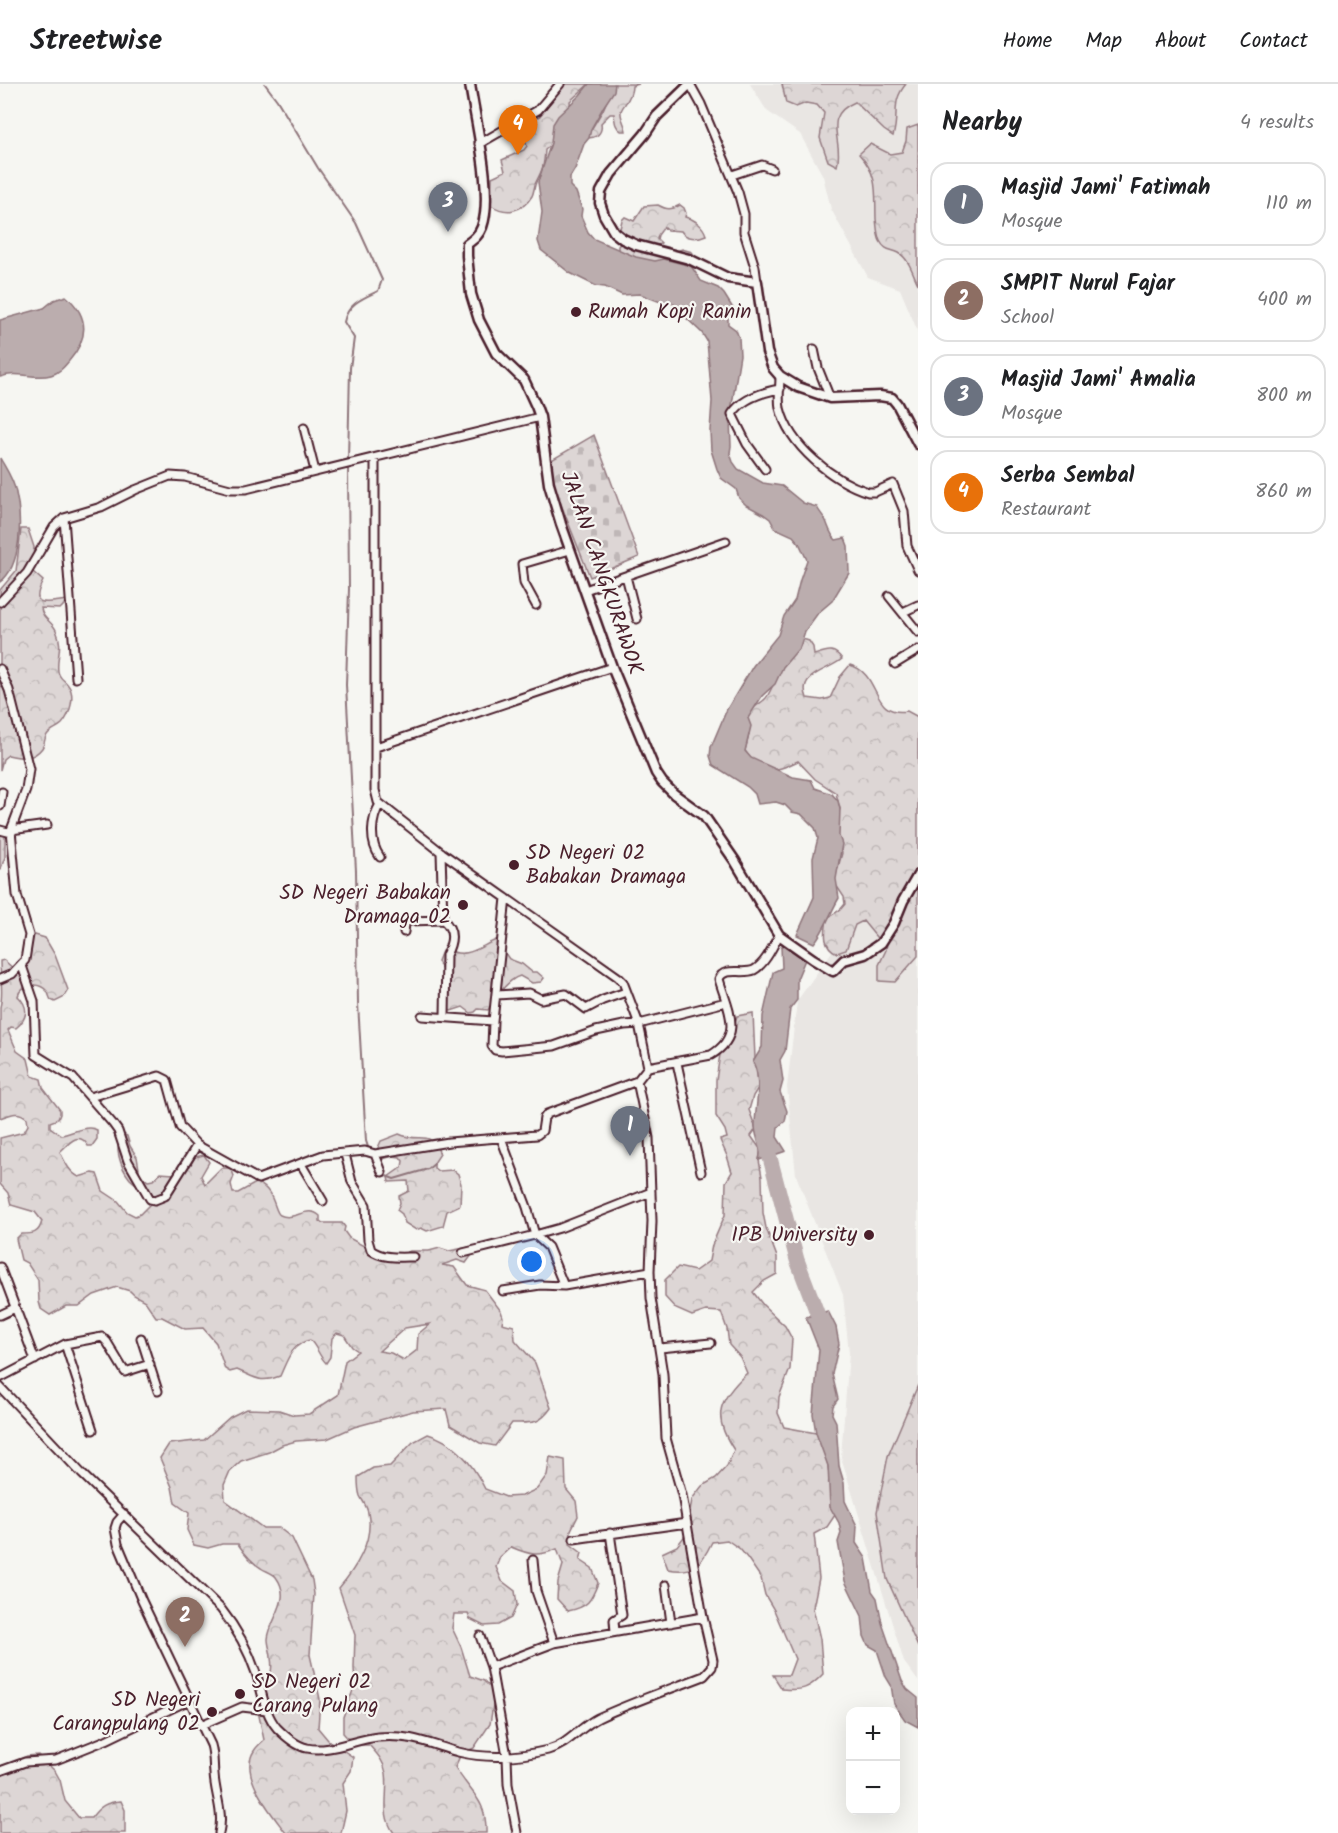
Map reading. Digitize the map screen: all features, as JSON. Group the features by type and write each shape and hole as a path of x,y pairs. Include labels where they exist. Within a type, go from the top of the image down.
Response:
{"street":[{"name":"JALAN CANGKURAWOK","path":"470,84 484,175 484,218 477,237 467,244 474,307 496,353 516,371 529,388 540,417 549,484 570,549 612,667 656,773 674,794 697,810 710,823 782,938"},
{"path":"479,144 538,110 560,84"},
{"path":"757,282 728,278 688,259 636,245 614,232 604,215 600,203 601,192 611,174 657,116 690,84 732,175 742,207 744,232 755,267 767,352 773,368 780,376 798,387 830,398 880,396 892,398 918,444"},
{"path":"732,175 762,165 772,169"},
{"path":"814,349 818,368 830,398"},
{"path":"780,376 779,400 784,419 804,450 816,463 828,472 868,492 875,492 893,484 903,512 907,546 918,570"},
{"path":"765,469 747,444 732,414 736,408 758,394 780,389"},
{"path":"0,602 27,573 54,527 64,518 101,507 170,476 193,478 239,489 250,488 540,417"},
{"path":"304,428 315,471"},
{"path":"375,458 375,790 380,804 441,852 611,971 622,982 639,1024 648,1067"},
{"path":"64,518 76,678"},
{"path":"585,591 726,541"},
{"path":"536,605 524,583 522,564 570,549"},
{"path":"626,576 637,619"},
{"path":"888,596 918,632"},
{"path":"903,612 918,605"},
{"path":"895,664 918,650"},
{"path":"376,747 612,667"},
{"path":"0,669 9,690 29,769 26,790 12,832 17,895 29,935 26,960 22,966 0,979"},
{"path":"0,806 2,792"},
{"path":"380,804 373,821 375,849 380,857"},
{"path":"0,830 12,832 47,825"},
{"path":"441,852 443,920"},
{"path":"90,1097 159,1076 163,1077 167,1080 180,1127 196,1145 258,1179 323,1155 365,1151 375,1154 449,1142 537,1135 542,1131 547,1114 638,1081 648,1067 676,1063 719,1051 732,1029 732,1018 719,979 720,975 724,972 746,972 755,969 782,938 833,971 844,960 865,954 881,944 918,875"},
{"path":"506,898 493,1021 492,1046 495,1050 554,1046 596,1031 639,1024 726,1002"},
{"path":"404,932 408,921 443,920 450,926 452,935 450,948 446,955 446,1016"},
{"path":"22,966 34,1001 36,1055 73,1078 118,1131 128,1161 150,1199 155,1200 165,1196 196,1145"},
{"path":"497,995 529,993 541,999 566,994 586,1009 626,992"},
{"path":"422,1016 493,1021"},
{"path":"676,1063 701,1172"},
{"path":"0,1387 51,1442 221,1609 247,1652 267,1710 276,1727 293,1741 304,1748 328,1748 378,1737 420,1739 479,1756 507,1756 557,1747 596,1719 709,1672 713,1660 680,1485 666,1438 660,1348 651,1298 651,1192 648,1127 638,1081"},
{"path":"501,1138 535,1235 548,1247 564,1286"},
{"path":"345,1154 352,1182 366,1205 368,1240 371,1250 379,1255 414,1257"},
{"path":"375,1154 382,1172"},
{"path":"301,1164 322,1201"},
{"path":"463,1253 560,1228 651,1192"},
{"path":"0,1267 35,1359"},
{"path":"503,1291 540,1286 564,1286 650,1270"},
{"path":"0,1315 15,1308"},
{"path":"0,1378 65,1344 102,1337 125,1372 150,1364"},
{"path":"141,1338 158,1391"},
{"path":"660,1348 711,1343"},
{"path":"65,1344 93,1430"},
{"path":"124,1514 115,1528 118,1544 146,1611 211,1745 214,1759 213,1776 221,1818 219,1833"},
{"path":"574,1539 687,1523"},
{"path":"610,1533 622,1615 614,1620 615,1632"},
{"path":"533,1560 536,1591 554,1643"},
{"path":"666,1585 670,1623"},
{"path":"490,1666 554,1643 704,1617"},
{"path":"480,1636 490,1666 507,1756 508,1784 517,1833"},
{"path":"0,1771 25,1762 56,1760 106,1740 189,1700"},
{"path":"201,1725 242,1707 267,1710"}],"shaded area":[{"path":"589,84 615,84 614,91 591,129 570,177 570,186 576,192 582,209 581,216 588,232 594,239 636,257 655,261 664,259 691,266 701,281 718,288 724,294 734,310 728,316 728,324 736,330 740,355 730,417 730,453 733,462 738,469 763,483 782,486 803,503 817,507 834,538 836,540 845,538 848,546 849,573 832,601 818,613 805,631 800,647 783,667 775,684 762,696 748,718 751,726 745,751 751,758 793,777 811,780 815,788 832,794 838,801 839,836 842,844 836,879 839,898 814,943 797,935 814,897 813,858 818,838 815,828 801,814 792,812 785,805 776,802 758,804 755,794 748,787 713,765 710,756 711,747 727,709 753,666 778,635 784,616 795,600 807,560 793,536 775,528 770,519 746,505 739,498 736,489 721,478 711,450 712,401 707,341 702,333 675,304 640,294 622,295 605,287 596,286 570,273 541,250 538,241 542,212 538,182 551,143 553,124"},
{"path":"750,84 918,84 918,332 900,289 868,277 831,209 823,176 800,134 767,111"},
{"path":"66,296 79,311 84,327 80,344 69,361 63,368 51,375 13,374 0,377 0,320 44,308 54,300"},
{"path":"0,458 15,488 19,528 13,565 0,582"},
{"name":"IPB University","path":"918,830 918,1681 904,1662 841,1457 849,1353 843,1295 796,1175 787,1087 797,1001"},
{"path":"786,942 806,957 797,979 797,1000 790,1009 785,1051 780,1060 783,1081 780,1092 787,1111 785,1121 778,1127 777,1137 786,1151 759,1160 760,1150 755,1128 758,1084 753,1062 762,1047 763,1016 773,972 782,968 781,947"},
{"path":"828,1311 836,1327 839,1344 832,1374 838,1399 833,1406 832,1414 836,1422 839,1466 844,1483 845,1501 857,1526 856,1543 866,1558 872,1591 877,1598 882,1623 902,1681 907,1689 918,1698 918,1727 905,1720 900,1713 900,1707 894,1704 891,1685 877,1650 868,1645 864,1636 862,1616 845,1581 838,1542 841,1533 839,1523 830,1507 828,1466 816,1433 813,1414 819,1350 806,1317"}],"green space":[{"path":"565,84 589,84 570,101 569,114 563,128 555,141 545,150 543,167 532,196 519,209 508,211 491,205 492,177 505,171 502,160 524,150 527,146 520,129 529,116 539,117"},
{"path":"614,84 639,84 632,86 630,95 621,110 626,131 619,129 614,114 610,114 601,123 598,135 586,138 603,110"},
{"path":"782,84 906,84 898,97 893,136 855,102 839,115 836,122 839,157 837,166 828,161 820,138 824,113 817,105 806,103 796,107 786,103"},
{"path":"918,125 918,284 905,259 899,253 886,248 880,241 876,219 875,184 870,170 859,154 870,144 890,154 902,152 907,129"},
{"path":"658,205 669,209 680,205 684,208 685,217 698,223 706,235 692,238 681,231 667,230 664,227 657,239 661,243 651,250 674,252 682,249 692,252 698,264 689,268 669,269 618,251 618,246 623,240 619,233 622,220 625,217 634,221 644,206"},
{"path":"594,435 639,557 590,577 556,492 548,462"},
{"path":"21,529 28,529 34,547 33,572 43,581 39,590 39,600 49,602 69,600 60,609 41,608 43,615 54,627 58,636 59,674 70,689 72,699 65,720 48,733 43,746 35,755 18,757 8,755 3,759 0,770 0,590 16,571"},
{"path":"799,638 809,641 814,655 833,651 842,659 810,678 806,683 807,698 822,700 830,698 840,677 850,665 867,677 887,708 907,711 918,717 918,956 895,982 879,981 879,965 887,943 881,943 863,921 855,925 846,950 837,953 827,943 825,934 827,918 845,904 844,897 834,882 842,853 833,830 840,809 836,793 815,779 798,761 775,770 768,770 757,765 745,751 749,735 749,715 752,709 768,696 778,675 777,668"},
{"path":"0,827 11,830 5,837 5,857 0,871"},
{"path":"35,935 45,938 55,955 68,990 63,998 55,1002 51,1000 47,991 39,986 30,985 23,989 18,996 24,1004 25,1016 16,1028 11,1027 8,1030 17,1051 28,1059 32,1076 41,1079 43,1088 60,1110 58,1119 50,1122 50,1127 61,1135 84,1128 97,1130 97,1139 92,1146 88,1146 85,1141 78,1138 60,1152 76,1175 79,1177 92,1173 97,1174 103,1191 118,1201 127,1212 135,1216 140,1214 150,1204 149,1199 146,1192 130,1179 121,1163 118,1144 123,1134 127,1136 137,1157 140,1175 148,1181 153,1180 160,1173 174,1174 180,1167 190,1166 195,1157 204,1155 209,1162 201,1176 205,1184 221,1168 231,1168 234,1176 231,1184 233,1193 238,1193 256,1183 267,1190 280,1215 285,1217 310,1212 320,1216 320,1221 323,1223 342,1223 349,1238 382,1256 396,1257 410,1251 429,1251 440,1248 449,1251 469,1247 472,1255 466,1263 457,1260 442,1265 454,1267 467,1285 485,1290 501,1311 502,1323 514,1326 515,1340 535,1363 551,1408 543,1418 534,1422 512,1423 495,1446 480,1443 450,1425 446,1409 413,1411 354,1427 327,1439 296,1441 282,1445 241,1461 230,1471 224,1485 225,1500 263,1528 279,1528 292,1538 312,1580 314,1594 310,1655 320,1699 318,1728 328,1740 353,1757 351,1771 343,1783 346,1811 341,1833 286,1833 253,1782 250,1761 255,1750 264,1740 257,1706 271,1677 272,1665 268,1639 281,1601 281,1585 275,1576 254,1563 238,1544 222,1544 208,1548 194,1545 187,1530 189,1513 175,1503 172,1487 160,1458 169,1444 204,1440 230,1417 246,1409 279,1410 294,1415 309,1414 338,1395 345,1361 358,1351 352,1347 344,1335 337,1333 332,1338 330,1357 326,1363 310,1340 294,1349 280,1376 262,1379 237,1370 230,1372 225,1369 216,1343 203,1328 185,1329 162,1317 156,1317 145,1301 130,1291 117,1287 94,1295 79,1306 66,1306 50,1315 41,1309 38,1280 27,1263 21,1260 16,1239 21,1234 37,1231 42,1221 35,1212 11,1205 8,1193 0,1184 0,1138 24,1132 28,1125 27,1118 21,1114 0,1118 2,991 0,961 4,960 17,972 21,970 25,960 23,943","holes":["430,1324 418,1334 417,1350 404,1360 391,1353 379,1351 405,1328"]},
{"path":"496,940 509,959 522,964 532,972 537,972 544,978 541,982 532,983 520,976 515,978 501,990 488,1010 478,1009 471,1013 463,1007 451,1011 446,1009 442,970 438,961 442,951 446,949 466,953"},
{"path":"753,1013 755,1058 753,1062 757,1070 758,1088 749,1110 756,1129 751,1136 761,1150 759,1160 763,1213 777,1257 777,1274 764,1281 753,1292 785,1326 792,1339 790,1369 779,1397 778,1413 784,1427 816,1433 824,1439 835,1515 827,1527 814,1534 819,1578 813,1608 820,1639 823,1674 809,1686 795,1690 782,1689 773,1675 789,1675 795,1659 765,1595 761,1578 740,1549 727,1540 712,1542 696,1566 684,1570 668,1569 662,1553 677,1546 687,1533 692,1499 702,1486 716,1478 727,1466 734,1450 722,1427 721,1408 730,1391 747,1373 740,1357 729,1345 727,1329 721,1312 706,1311 692,1316 676,1309 665,1297 665,1280 678,1267 695,1271 709,1261 712,1245 725,1215 726,1182 732,1172 720,1140 727,1138 716,1116 716,1080 722,1042 731,1034 737,1016"},
{"path":"399,1134 432,1141 440,1154 434,1163 434,1168 438,1171 453,1170 458,1174 461,1184 460,1205 447,1211 443,1226 427,1231 421,1228 416,1230 405,1223 402,1214 397,1210 400,1203 399,1196 409,1191 408,1181 389,1182 388,1177 402,1167 403,1161 400,1157 393,1156 383,1159 376,1152 381,1141"},
{"path":"918,1385 918,1647 887,1579 877,1512 888,1456"},
{"path":"428,1434 455,1448 475,1471 485,1489 506,1497 522,1496 537,1489 547,1475 550,1457 565,1460 566,1489 576,1501 578,1516 571,1530 570,1544 582,1553 580,1560 592,1568 598,1583 588,1602 568,1611 557,1599 558,1582 563,1565 557,1549 534,1554 511,1547 500,1557 496,1567 502,1581 515,1591 517,1605 511,1618 498,1625 484,1626 470,1619 468,1614 454,1614 452,1628 470,1676 484,1681 495,1692 490,1724 474,1748 461,1754 455,1767 481,1804 486,1821 486,1833 394,1833 387,1819 387,1781 382,1761 369,1745 354,1745 343,1733 343,1717 355,1685 355,1635 339,1588 352,1572 362,1553 369,1523 367,1508 359,1494 358,1477 373,1468 390,1466 413,1442"},
{"path":"38,1755 55,1771 60,1780 65,1801 79,1818 91,1818 104,1805 121,1801 125,1810 125,1833 0,1833 0,1768 27,1756"}],"waterway":[{"path":"265,84 356,223 382,280 378,291 352,306 344,322 354,338 350,368 348,461"},
{"path":"348,466 349,589 346,685 356,871 358,1003 366,1141 369,1150"},
{"path":"765,1139 797,1260 824,1331"},
{"path":"381,1174 394,1179 428,1169 434,1164"}],"place":[{"name":"Serba Sembal","path":"518,155"},
{"name":"Masjid Jami' Amalia","path":"448,232"},
{"name":"Rumah Kopi Ranin","path":"576,312"},
{"name":"SD Negeri 02 Babakan Dramaga","path":"514,865"},
{"name":"SD Negeri Babakan Dramaga 02","path":"463,905"},
{"name":"Masjid Jami' Fatimah","path":"630,1156"},
{"name":"IPB University","path":"869,1235"},
{"name":"SMPIT Nurul Fajar","path":"185,1647"},
{"name":"SD Negeri 02 Carang Pulang","path":"240,1694"},
{"name":"SD Negeri Carangpulang 02","path":"212,1712"}]}
